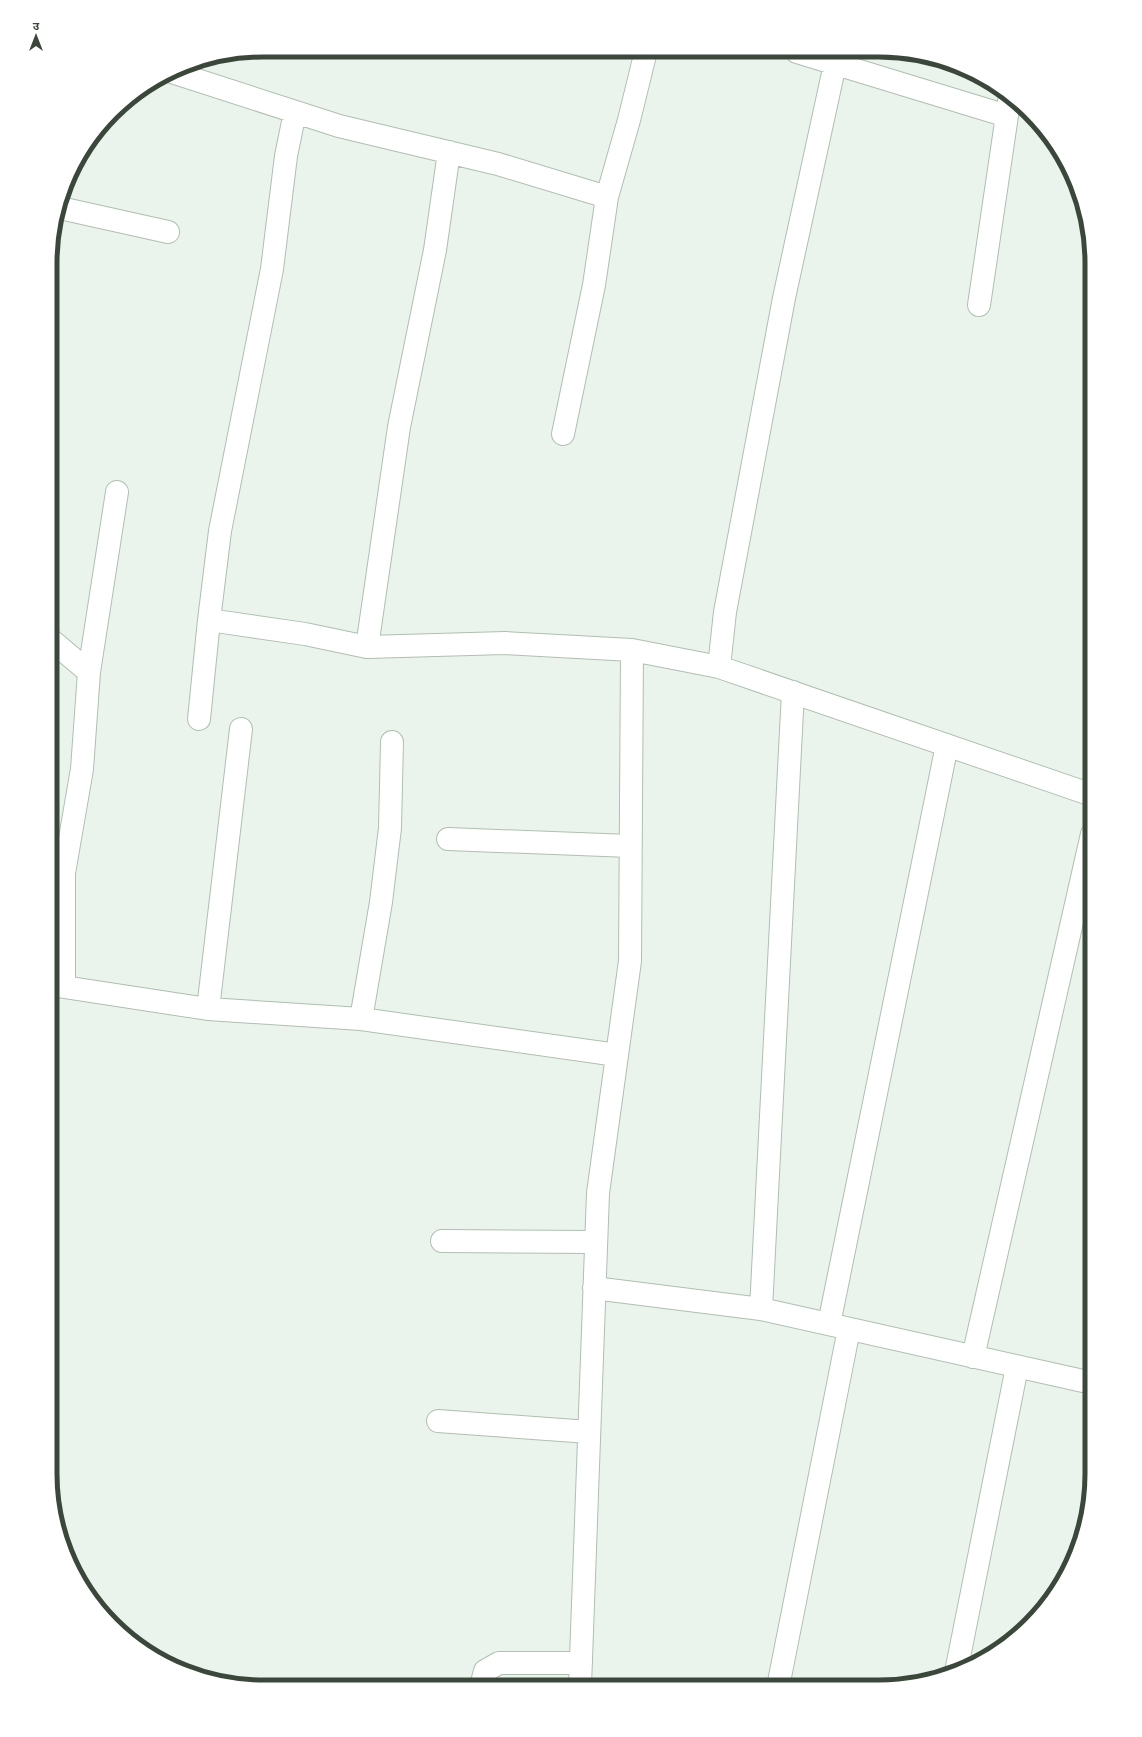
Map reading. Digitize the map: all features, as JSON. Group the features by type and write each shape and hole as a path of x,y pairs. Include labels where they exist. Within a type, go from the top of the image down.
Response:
{"street":[{"path":"563,434 594,284 607,197 629,120 645,57"},
{"path":"813,57 835,64 1008,106 979,305"},
{"path":"719,667 725,612 784,298 835,64"},
{"path":"180,75 339,126 498,164 607,197"},
{"path":"199,719 220,531 272,268 286,156 295,112"},
{"path":"367,647 399,427 435,250 448,152"},
{"path":"64,209 168,232"},
{"path":"117,492 89,672 82,769 64,873 58,985 208,1009 361,1019 617,1055"},
{"path":"209,620 305,634 367,647 505,643 632,650 719,667 1085,792"},
{"path":"57,645 89,672"},
{"path":"580,1680 598,1193 630,961 632,650"},
{"path":"761,1309 793,692"},
{"path":"208,1009 241,729"},
{"path":"361,1019 381,902 390,828 392,742"},
{"path":"779,1680 839,1327 947,745"},
{"path":"448,839 630,846"},
{"path":"973,1357 1085,865"},
{"path":"442,1241 596,1242"},
{"path":"594,1288 761,1309 1085,1382"},
{"path":"958,1664 1017,1367"},
{"path":"438,1421 589,1432"},
{"path":"483,1680 485,1671 499,1663 581,1663"}]}
